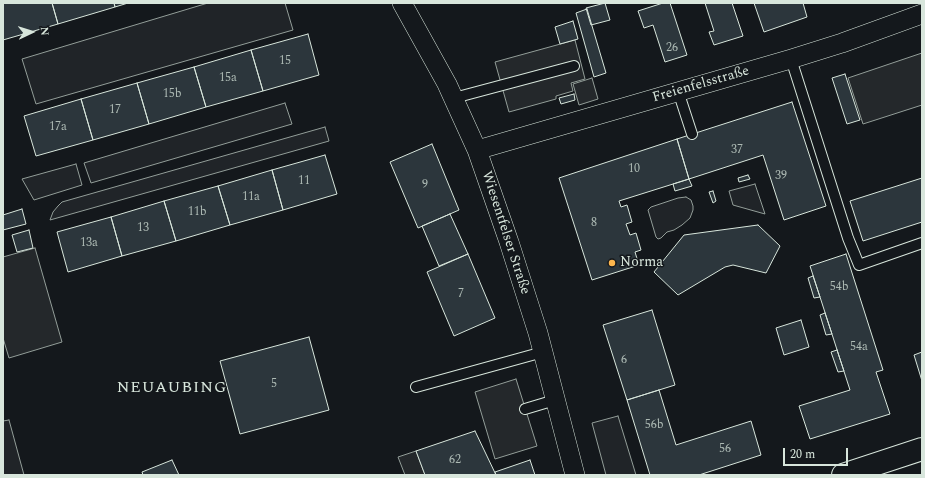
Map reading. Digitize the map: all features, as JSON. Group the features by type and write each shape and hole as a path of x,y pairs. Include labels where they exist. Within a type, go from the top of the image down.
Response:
{"street":[{"name":"Wiesentfelser Straße","path":"402,3 447,84 477,150 509,242 543,352 575,475"},
{"name":"Freienfelsstraße","path":"477,150 791,59 842,43 922,14"},
{"path":"843,475 922,449"}],"lane":[{"path":"791,59 848,238 859,265 922,243"},
{"path":"454,98 574,66"},
{"path":"678,92 692,134"},
{"path":"416,388 543,352"},
{"path":"525,409 555,400"}],"shaded area":[{"path":"208,3 285,3 293,30 36,104 22,59"},
{"path":"575,40 585,79 571,83 573,91 556,96 556,99 509,112 495,62"},
{"path":"922,53 922,105 863,124 848,78"},
{"path":"592,78 598,99 579,105 573,84"},
{"path":"285,103 292,124 91,183 84,163"},
{"path":"325,127 329,141 50,220 53,212 62,202"},
{"path":"76,164 82,185 34,200 22,179"},
{"path":"755,184 765,214 733,205 729,191"},
{"path":"686,197 691,200 693,206 690,218 682,225 667,232 658,239 656,237 648,210 651,207 678,198"},
{"path":"35,248 62,342 9,358 3,338 3,257"},
{"path":"516,379 537,446 495,459 475,392"},
{"path":"618,416 636,475 606,475 592,423"},
{"path":"9,420 24,475 3,475 3,421"},
{"path":"416,451 425,475 405,475 398,457"}],"building":[{"path":"3,3 52,3 58,24 3,40"},
{"path":"52,3 114,3 115,7 58,24"},
{"path":"114,3 128,3 115,7"},
{"path":"605,3 610,20 591,25 586,8"},
{"path":"663,3 670,3 687,55 665,62 653,25 644,28 638,11"},
{"path":"705,3 732,3 743,36 714,45 709,32 714,31"},
{"path":"754,3 803,3 807,17 764,32"},
{"path":"587,9 606,73 594,77 576,13"},
{"path":"573,21 578,39 560,44 555,27"},
{"path":"308,34 319,75 263,91 251,50"},
{"path":"251,50 263,91 206,107 194,67"},
{"path":"194,67 206,107 149,124 137,83"},
{"path":"845,74 860,120 847,124 832,78"},
{"path":"137,83 149,124 93,140 81,99"},
{"path":"574,94 575,100 561,104 559,98"},
{"path":"81,99 93,140 36,156 24,116"},
{"path":"792,102 826,206 784,220 763,155 689,179 677,139"},
{"path":"677,139 689,179 619,201 621,207 627,205 632,222 626,224 630,235 636,233 641,250 635,252 639,265 592,280 559,178"},
{"path":"432,144 459,210 418,228 390,162"},
{"path":"325,155 337,194 283,210 272,170"},
{"path":"272,170 283,210 230,225 218,186"},
{"path":"748,175 750,179 739,182 738,178"},
{"path":"922,178 922,222 863,241 850,201"},
{"path":"689,179 692,186 675,191 673,184"},
{"path":"218,186 230,225 176,241 164,201"},
{"path":"713,191 716,201 713,203 709,192"},
{"path":"164,201 176,241 122,256 111,217"},
{"path":"22,209 26,224 3,230 3,215"},
{"path":"450,214 468,254 439,266 422,226"},
{"path":"111,217 122,256 68,272 57,232"},
{"path":"758,225 780,246 766,273 733,265 725,267 678,295 654,272 684,235"},
{"path":"29,230 33,248 17,252 12,235"},
{"path":"468,254 495,318 454,336 427,272"},
{"path":"846,254 883,370 876,372 890,414 810,439 799,406 850,390 810,266"},
{"path":"813,276 820,297 814,298 808,278"},
{"path":"652,310 675,385 627,400 603,325"},
{"path":"825,313 832,334 826,335 820,315"},
{"path":"801,320 809,347 784,355 776,328"},
{"path":"309,337 329,410 240,434 220,361"},
{"path":"837,350 844,371 838,372 831,352"},
{"path":"922,352 922,381 914,355"},
{"path":"659,390 676,445 751,421 761,455 699,475 650,475 627,400"},
{"path":"475,431 496,475 425,475 416,451"},
{"path":"172,460 179,475 143,475 142,472"},
{"path":"530,460 535,475 496,475 495,472"}],"place":[{"name":"Norma","path":"612,263"}],"district":[{"name":"NEUAUBING","path":"172,389"}]}
